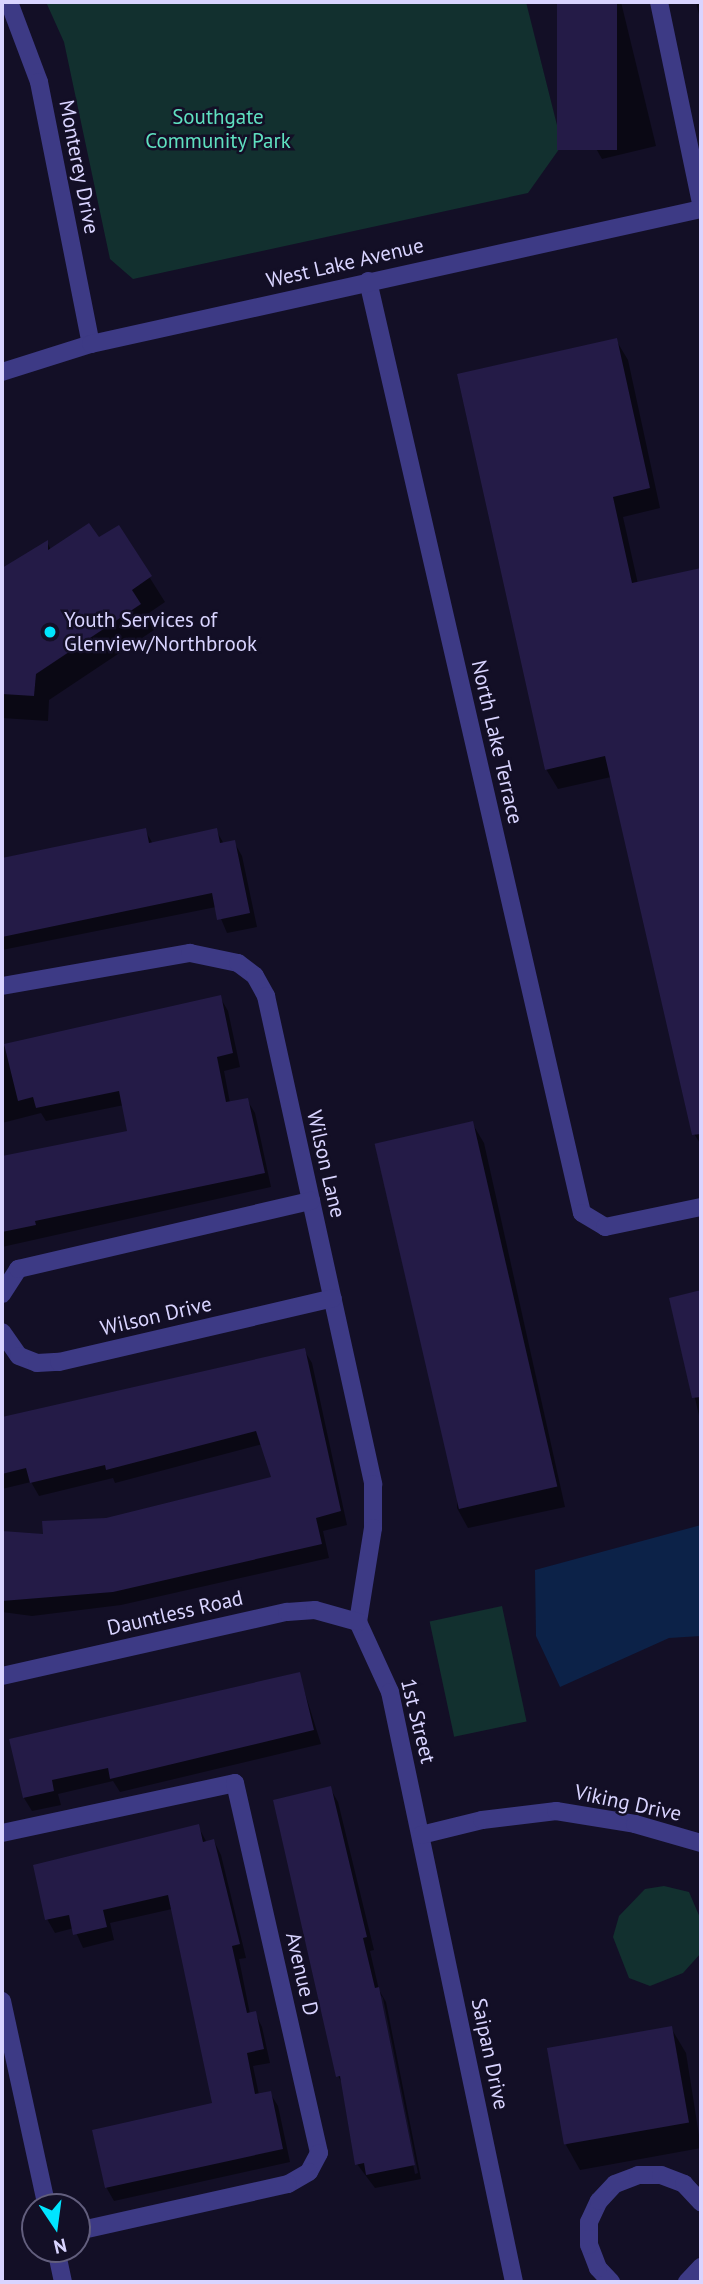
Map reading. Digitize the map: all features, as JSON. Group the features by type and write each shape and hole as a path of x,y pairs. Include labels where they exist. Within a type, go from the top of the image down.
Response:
{"street":[{"name":"Monterey Drive","path":"9,2 40,82 91,344"},
{"path":"659,2 701,203"},
{"name":"West Lake Avenue","path":"2,372 91,344 701,209"},
{"name":"North Lake Terrace","path":"368,281 582,1213 605,1227 701,1207"},
{"name":"Wilson Lane","path":"2,986 190,953 238,963 255,976 266,996 373,1483 373,1528 358,1622"},
{"path":"2,1294 18,1269 311,1201"},
{"name":"Wilson Drive","path":"2,1332 19,1356 37,1363 59,1362 333,1298"},
{"name":"Dauntless Road","path":"2,1676 287,1612 315,1610 358,1622"},
{"name":"1st Street","path":"358,1622 390,1692 421,1835"},
{"name":"Avenue D","path":"2,1833 235,1783 319,2153 309,2172 288,2184 91,2228"},
{"name":"Viking Drive","path":"421,1835 482,1820 556,1811 635,1824 701,1843"},
{"name":"Saipan Drive","path":"421,1835 514,2282"},
{"path":"2,2001 44,2193"},
{"path":"611,2282 597,2267 589,2245 589,2222 599,2201 615,2184 638,2175 661,2175 684,2184 701,2202"},
{"path":"59,2263 63,2282"},
{"path":"687,2282 701,2267"}],"green space":[{"name":"Southgate Community Park","path":"46,2 526,2 562,145 528,193 133,279 110,259 64,42"},
{"path":"502,1606 527,1721 454,1737 430,1621"},
{"path":"664,1886 689,1892 701,1920 701,1953 683,1973 650,1986 629,1978 613,1937 619,1916 645,1889"}],"water":[{"path":"701,1525 701,1636 669,1638 560,1687 536,1636 535,1570"}],"building":[{"path":"557,2 617,2 617,150 557,150"},
{"path":"617,338 650,488 613,497 632,583 701,568 701,1134 692,1135 605,756 545,770 457,374"},
{"name":"Youth Services of Glenview/Northbrook","path":"89,523 99,537 119,525 152,576 132,590 141,604 36,674 34,696 2,694 2,568 48,540 48,550"},
{"path":"146,828 149,843 217,828 220,843 235,840 250,913 217,920 212,893 2,937 2,858"},
{"path":"221,995 233,1053 217,1057 226,1102 248,1098 265,1173 35,1221 36,1225 2,1232 2,1156 127,1131 119,1091 36,1108 33,1097 18,1101 4,1044"},
{"path":"473,1121 557,1486 459,1509 375,1144"},
{"path":"701,1290 701,1397 692,1398 669,1298"},
{"path":"305,1348 341,1511 316,1518 322,1544 113,1592 2,1601 2,1531 43,1534 42,1521 106,1518 271,1477 256,1431 106,1470 105,1465 30,1483 26,1468 2,1474 2,1417"},
{"path":"300,1672 314,1730 110,1779 108,1768 52,1780 54,1791 23,1798 9,1739"},
{"path":"331,1786 367,1937 363,1938 375,1988 379,1987 415,2165 366,2175 364,2163 355,2165 340,2076 336,2077 273,1800"},
{"path":"199,1824 203,1842 214,1839 240,1944 232,1946 247,2013 256,2011 264,2049 247,2053 255,2094 271,2091 283,2149 105,2188 92,2130 212,2103 168,1895 103,1910 107,1927 73,1935 69,1915 45,1920 33,1865"},
{"path":"672,2026 689,2123 564,2145 547,2048"}],"place":[{"name":"Youth Services of Glenview/Northbrook","path":"50,632"}]}
